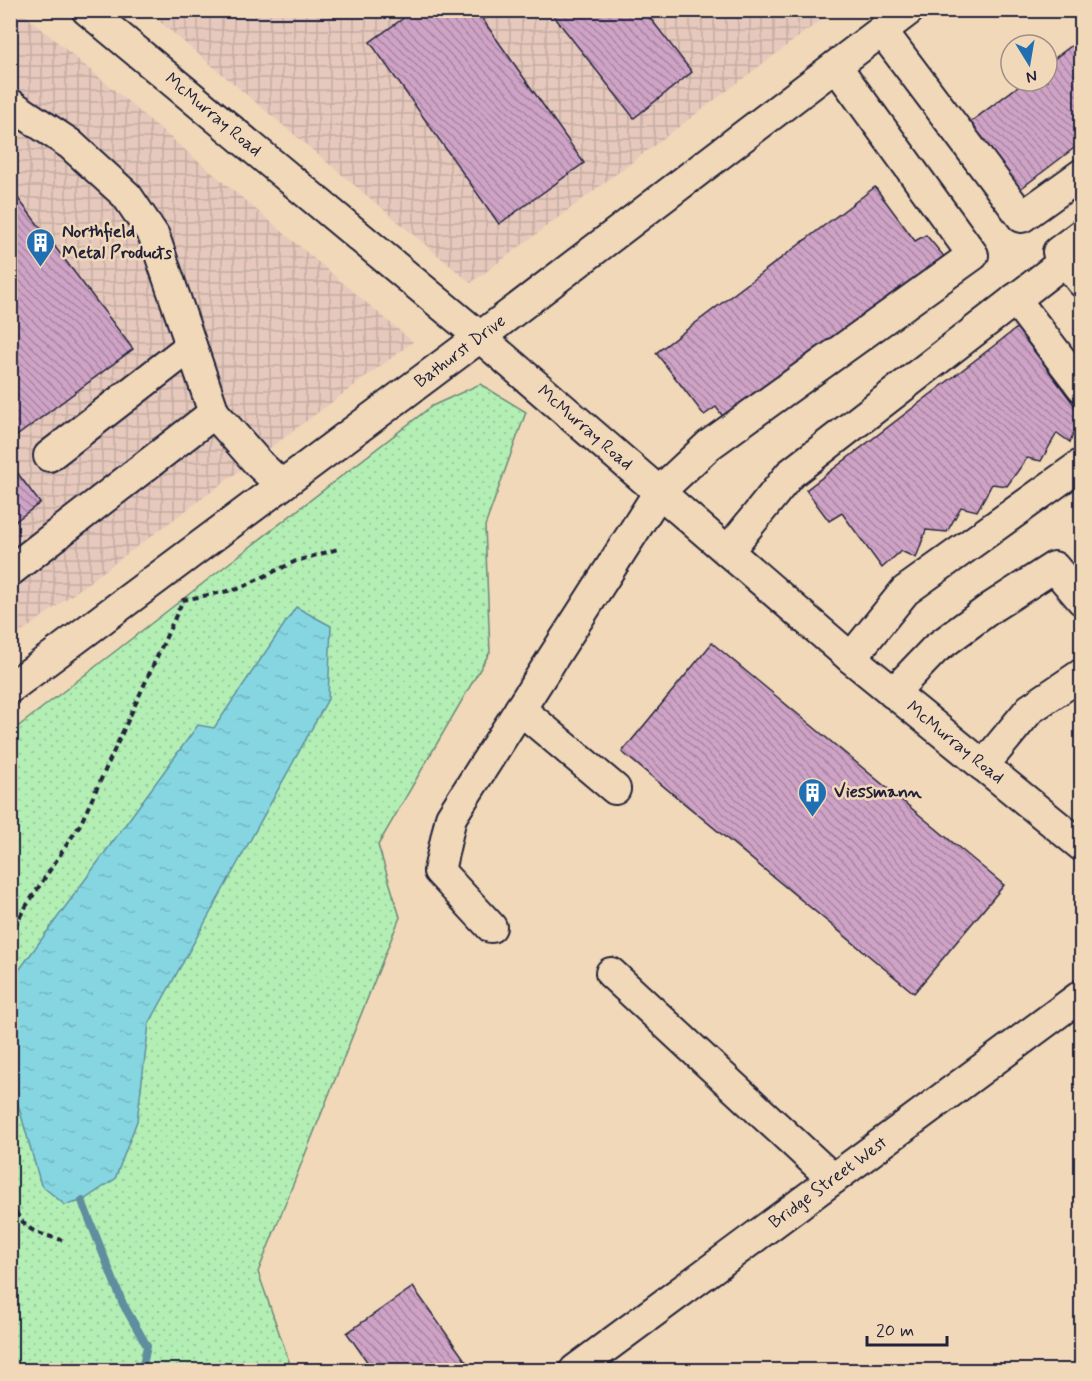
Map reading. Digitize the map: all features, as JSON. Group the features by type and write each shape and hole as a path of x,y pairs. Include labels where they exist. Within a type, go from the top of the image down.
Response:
{"street":[{"name":"McMurray Road","path":"87,10 480,336 851,658 1082,846"},
{"name":"Bathurst Drive","path":"10,688 480,336 909,10"},
{"path":"882,32 1022,217 1082,174"},
{"path":"490,927 440,871 451,818 659,492 709,445 973,255 836,66"},
{"path":"10,104 70,144 127,196 154,236 214,413 281,485"},
{"path":"728,551 790,474 1015,299 1074,271 1058,252 1082,234"},
{"path":"1015,299 1082,387"},
{"path":"49,456 191,346"},
{"path":"10,571 214,413"},
{"path":"851,658 905,591 1082,464"},
{"path":"893,693 935,649 992,607 1054,567 1082,600"},
{"path":"983,766 1030,710 1082,674"},
{"path":"520,709 615,789"},
{"path":"611,973 833,1179"},
{"name":"Bridge Street West","path":"575,1371 1082,995"}],"path":[{"path":"10,936 23,911 81,823 183,600 238,590 296,561 338,549"},
{"path":"10,1203 30,1230 62,1240"}],"shaded area":[{"path":"19,10 413,342 11,640 10,11"},
{"path":"147,11 833,11 471,283"}],"green space":[{"path":"480,384 526,412 485,526 490,652 378,845 400,917 258,1272 292,1370 11,1370 11,732 432,406"}],"water":[{"path":"296,607 331,626 328,699 149,1024 137,1121 115,1179 82,1201 65,1205 41,1185 11,1080 10,1022 14,977 198,725 214,728"}],"building":[{"path":"415,10 476,10 584,163 499,224 370,42"},
{"path":"549,10 644,10 692,72 634,118"},
{"path":"1082,38 1082,142 1019,190 968,124 1009,93 1059,93 1059,55"},
{"path":"875,187 915,241 926,235 947,260 727,422 716,407 704,415 656,353"},
{"name":"Northfield Metal Products","path":"10,188 133,349 10,441"},
{"path":"1017,328 1081,414 1070,442 1057,433 1041,461 1027,458 1007,486 992,484 977,511 961,507 947,532 926,530 916,558 901,551 882,568 842,513 829,521 806,490"},
{"path":"10,463 40,503 10,525"},
{"name":"Viessmann","path":"712,643 1004,885 914,993 622,752"},
{"path":"413,1287 472,1370 373,1370 347,1333"}],"waterway":[{"path":"82,1201 123,1304 147,1346 142,1370"}],"place":[{"name":"Northfield Metal Products","path":"41,268"},
{"name":"Viessmann","path":"813,818"}]}
